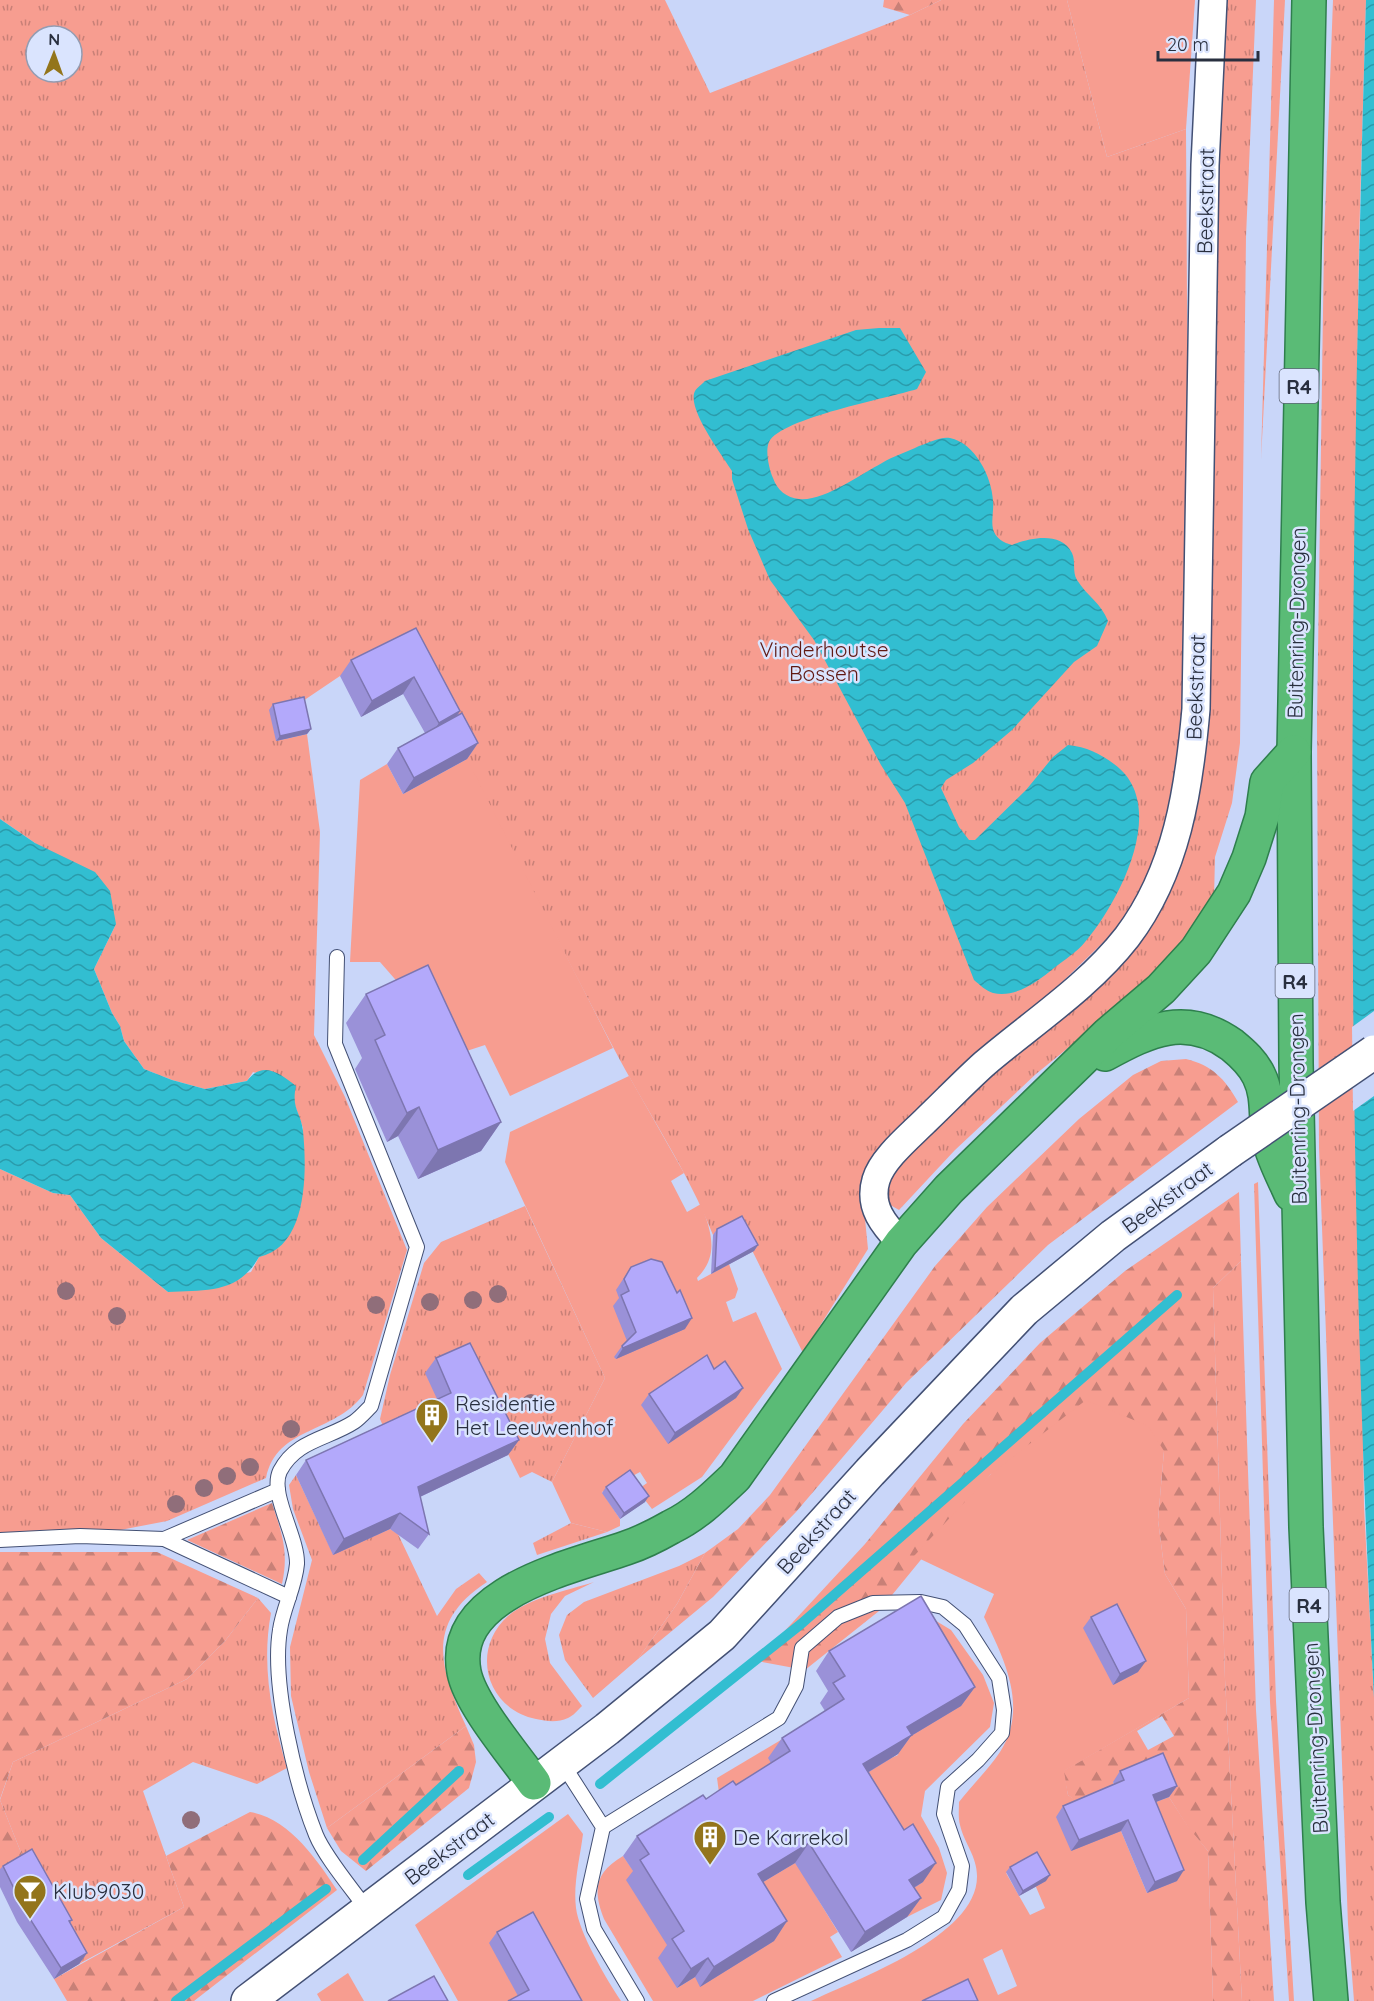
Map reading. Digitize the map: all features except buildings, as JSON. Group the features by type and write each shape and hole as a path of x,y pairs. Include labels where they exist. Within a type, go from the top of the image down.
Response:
{"highway":[{"name":"Buitenring-Drongen","path":"1309,0 1294,752 1298,1209 1306,1527 1323,1902 1330,2001"},
{"path":"534,1784 479,1705 464,1672 466,1646 477,1619 495,1602 536,1578 628,1547 672,1527 706,1504 735,1477 901,1243 949,1189 1003,1134 1068,1075 1108,1034 1161,989 1196,951 1233,893 1249,858 1262,817 1267,782 1294,752"},
{"path":"1068,1075 1141,1034 1168,1027 1195,1028 1226,1041 1245,1055 1259,1076 1267,1101 1270,1143 1298,1209"}],"street":[{"name":"Beekstraat","path":"901,1243 878,1216 873,1199 876,1178 896,1149 975,1073 1092,975 1127,936 1156,889 1180,820 1190,781 1196,709 1205,165 1213,0"},
{"name":"Beekstraat","path":"248,2001 562,1763 722,1635 870,1472 1024,1310 1113,1236 1230,1151 1374,1052"}],"lane":[{"path":"337,957 335,1044 417,1247 371,1406 355,1422 306,1444 289,1456 279,1473 278,1490 293,1538 297,1563 280,1629 278,1648 280,1687 297,1773 317,1837 368,1911"},
{"path":"164,1539 278,1490"},
{"path":"0,1540 80,1536 164,1539 289,1597"},
{"path":"603,1827 779,1718 796,1686 802,1648 838,1617 873,1603 921,1602 943,1607 965,1625 999,1678 1005,1710 1002,1733 978,1760 948,1787 944,1814 962,1866 959,1890 944,1917 907,1940 774,2001"},
{"path":"562,1763 603,1827 587,1899 594,1929 637,2001"}],"green space":[{"name":"Vinderhoutse Bossen","path":"0,0 665,0 710,93 910,15 941,0 1067,0 1107,157 1186,129 1189,646 1177,786 1160,861 1120,926 1055,989 912,1116 862,1189 868,1249 803,1353 738,1222 713,1235 679,1163 613,1047 404,644 340,676 300,703 276,741 307,734 320,832 314,1035 345,1097 407,1250 363,1395 351,1408 294,1439 282,1449 272,1461 266,1478 167,1521 115,1531 0,1535 0,1169 53,1193 70,1195 101,1238 168,1292 251,1272 259,1257 303,1128 293,1100 295,1086 253,1072 247,1081 205,1089 144,1069 124,1041 120,1026 112,1013 94,969 116,924 35,843 0,819"},
{"path":"884,0 941,0 910,15 883,7"},
{"path":"1067,0 1195,0 1186,129 1107,157"},
{"path":"1220,0 1256,0 1246,237 1240,743 1232,803 1215,857 1214,899 1165,969 1036,1074 955,1150 899,1210 885,1202 885,1187 901,1160 1179,864"},
{"path":"1274,0 1285,0 1261,459"},
{"path":"1333,0 1366,0 1359,241 1353,723 1364,1506 1374,1698 1374,2001 1354,2001 1348,1924 1319,1147 1317,721 1324,242"},
{"path":"467,759 613,1048 510,1096 485,1045 439,1060 408,994 380,962 350,962 360,780 387,764 403,794"},
{"path":"1186,1059 1203,1065 1217,1074 1238,1102 1048,1245 906,1383 796,1512 713,1597 638,1659 677,1604 705,1553 738,1529 770,1495 935,1266 987,1207 1079,1119 1133,1075 1161,1061"},
{"path":"629,1076 684,1173 671,1181 687,1212 701,1204 705,1214 710,1233 711,1252 709,1261 697,1278 698,1281 729,1264 738,1289 735,1298 726,1302 733,1322 756,1312 782,1369 702,1477 652,1509 637,1490 647,1483 640,1472 602,1492 620,1519 620,1526 607,1532 571,1523 552,1482 605,1378 505,1162 510,1132"},
{"path":"1258,1182 1276,1701 1294,2001 1289,2001 1270,1702 1254,1184"},
{"path":"1239,1192 1241,1261 1213,1288 1225,1679 1242,2001 1213,2001 1208,1851 1189,1829 1169,1797 1155,1764 1113,1782 1116,1791 1082,1806 1068,1795 1063,1771 1189,1698 1186,1609 1165,1574 1158,1520 1164,1451 991,1474 879,1611 805,1670 757,1661 865,1544 963,1424 1040,1343 1125,1271","holes":["1162,1716 1174,1736 1148,1750 1137,1731"]},
{"path":"525,1206 605,1378 552,1482 532,1472 520,1478 460,1358 441,1408 386,1433 380,1419 390,1375 424,1263 441,1242"},
{"path":"1241,1261 1256,1710 1274,2001 1242,2001 1225,1679 1213,1288"},
{"path":"1086,1400 1148,1426 1164,1451 1158,1520 1165,1574 1186,1609 1189,1698 1064,1771 1068,1795 1121,1831 1147,1893 1145,1806 1169,1797 1189,1828 1208,1851 1213,2001 811,2001 912,1953 958,1918 972,1898 977,1876 973,1856 960,1825 959,1802 996,1758 1008,1735 1013,1718 1010,1683 999,1649 984,1617 994,1594 914,1556 991,1474","holes":["1006,1873 1036,1887 1045,1908 1030,1915","1002,1949 1017,1986 998,1995 983,1959"]},
{"path":"296,1475 333,1554 390,1529 398,1534 437,1616 456,1589 479,1573 487,1582 467,1598 453,1614 446,1630 443,1648 449,1685 466,1726 327,1828 309,1772 291,1696 290,1647 312,1560 293,1509 289,1485"},
{"path":"272,1503 285,1552 282,1584 187,1540"},
{"path":"571,1523 607,1532 537,1555 533,1543"},
{"path":"0,1552 157,1552 258,1598 225,1641 187,1679 13,1762 0,1799"},
{"path":"705,1553 677,1604 638,1659 593,1698 565,1660 559,1635 567,1615 584,1602 679,1566"},
{"path":"594,1582 565,1596 551,1614 545,1639 550,1663 582,1706 570,1717 556,1721 536,1719 519,1713 505,1703 495,1691 489,1676 487,1661 489,1645 496,1630 508,1616 527,1604"},
{"path":"258,1598 271,1613 267,1653 270,1692 287,1768 257,1784 193,1762 143,1791 184,1907 79,1964 24,1860 0,1800 13,1762 187,1679 225,1641"},
{"path":"923,1613 951,1630 983,1675 994,1703 990,1727 925,1791 921,1816 939,1848 947,1873 941,1900 907,1917 895,1899 923,1882 847,1778 898,1755"},
{"path":"826,1713 778,1775 720,1800 717,1778"},
{"path":"466,1726 474,1745 476,1762 469,1788 366,1871 341,1851 327,1828"},
{"path":"0,1800 24,1860 0,1874"},
{"path":"250,1812 277,1822 289,1831 311,1854 337,1890 194,2001 67,2001 54,1979 184,1907 166,1856"},
{"path":"568,1814 583,1834 575,1890 578,1918 594,1956 621,2001 458,2001 415,1925"},
{"path":"623,1856 661,1911 677,1988 695,1977 735,1899 803,1858 816,1896 838,1932 830,1937 842,1957 753,2001 653,2001 604,1919 598,1899 599,1882 602,1875 607,1868"},
{"path":"348,1973 364,2001 321,2001 317,1994"}],"water":[{"path":"1366,0 1374,0 1374,1698 1364,1486 1358,1274 1352,849 1356,424"},
{"path":"900,328 926,372 917,389 814,417 778,433 769,442 767,450 770,470 780,490 795,498 809,499 830,492 891,458 934,440 950,438 959,441 981,462 986,472 992,492 992,526 996,535 1012,545 1045,538 1061,541 1072,553 1077,580 1102,609 1108,621 1097,646 1074,662 1012,730 973,763 946,780 941,788 959,827 969,840 975,840 1026,790 1053,757 1068,745 1092,751 1114,764 1130,781 1138,803 1139,827 1134,853 1112,903 1099,924 1082,946 1070,956 1026,988 1010,993 990,992 974,980 905,803 881,765 814,640 770,580 748,529 732,479 732,471 700,420 694,399 695,391 705,381 856,330"},
{"path":"0,819 35,843 95,872 110,891 116,924 94,969 112,1013 120,1026 124,1041 144,1069 205,1089 247,1081 259,1071 265,1070 277,1073 296,1086 295,1105 303,1131 305,1166 301,1205 296,1223 287,1239 275,1250 259,1257 251,1269 231,1284 208,1290 168,1292 101,1238 70,1195 53,1193 0,1169"}],"pier":[{"path":"1374,1011 1374,1096 1353,1111 1352,1027"}],"waterway":[{"path":"600,1784 801,1624 1177,1295"},
{"path":"363,1860 459,1771"},
{"path":"468,1875 549,1817"},
{"path":"176,2001 326,1889"}],"place":[{"name":"Residentie Het Leeuwenhof","path":"432,1444"},
{"name":"De Karrekol","path":"710,1866"},
{"name":"Klub9030","path":"30,1920"}]}
